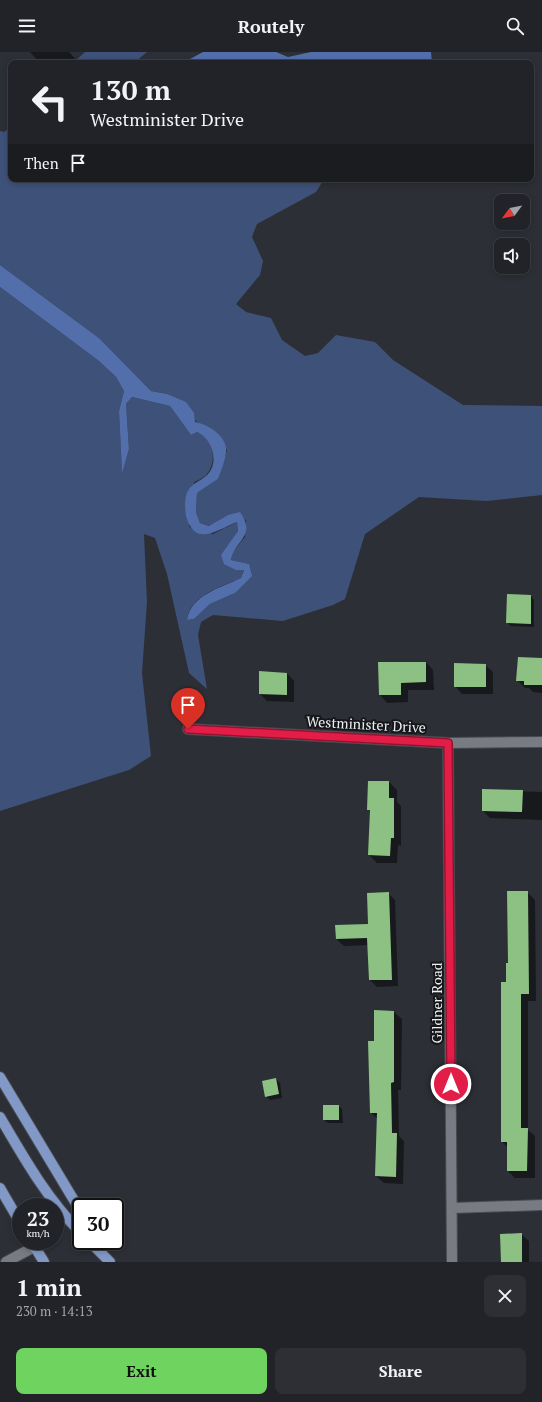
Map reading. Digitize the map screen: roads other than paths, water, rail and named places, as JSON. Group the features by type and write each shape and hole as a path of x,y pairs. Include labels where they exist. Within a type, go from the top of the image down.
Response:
{"main road":[{"path":"0,1077 73,1198"},
{"path":"0,1117 30,1169 72,1224"},
{"path":"0,1188 12,1209"},
{"path":"37,1250 44,1262"},
{"path":"98,1250 111,1262"},
{"path":"104,1250 111,1262"}],"street":[{"name":"Westminister Drive","path":"188,729 448,743 542,742"},
{"name":"Gildner Road","path":"448,743 452,1262"},
{"path":"452,1208 542,1205"},
{"path":"6,1262 24,1250"}]}
